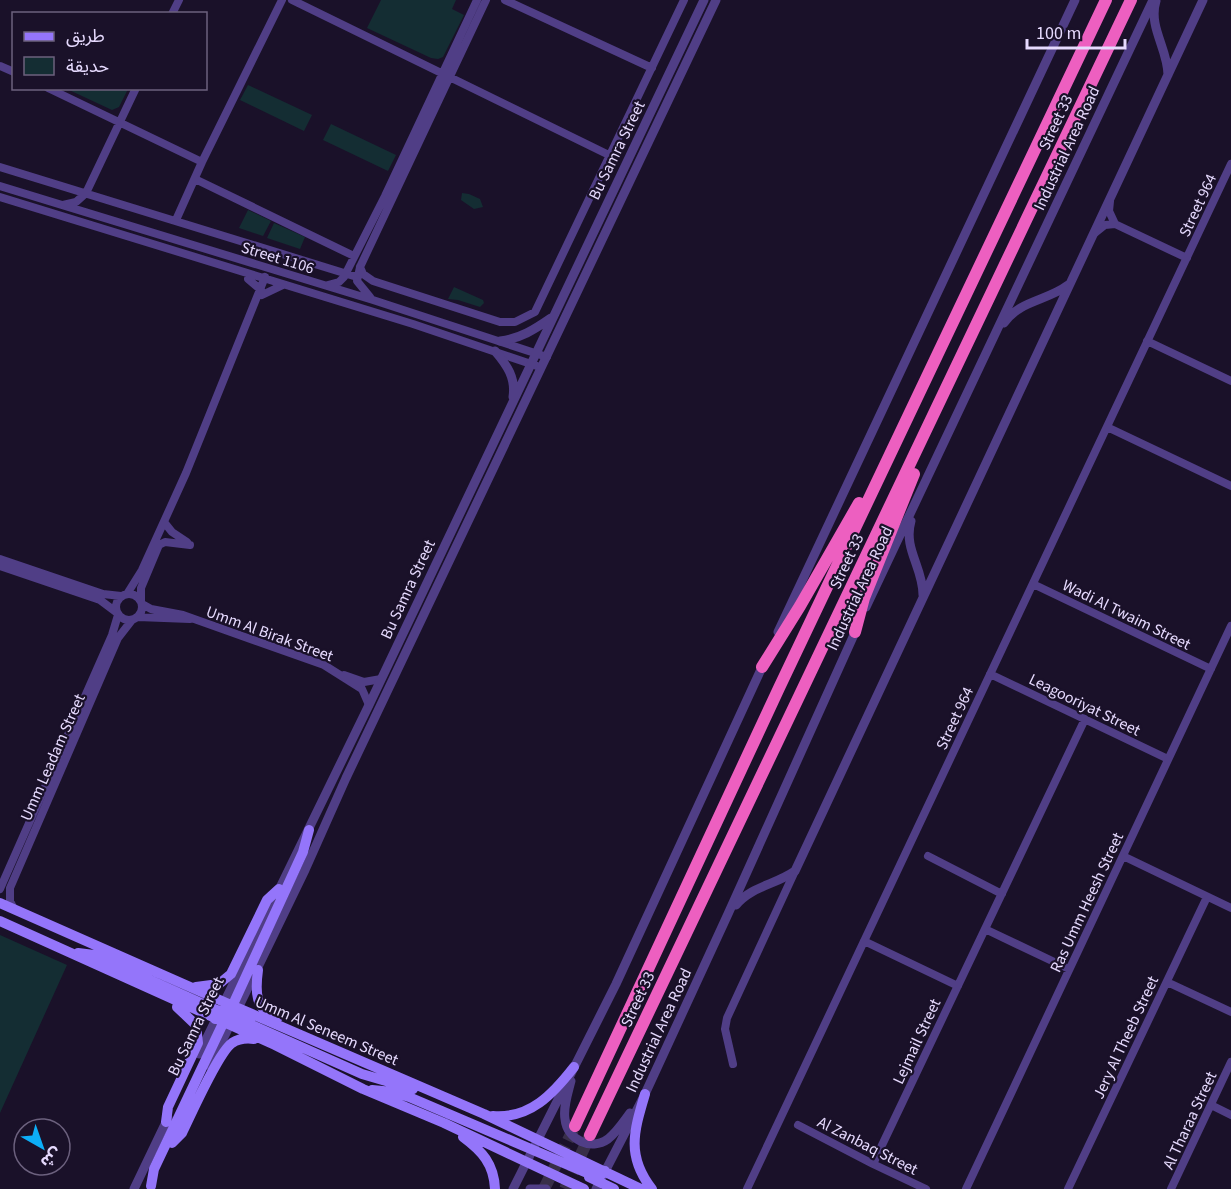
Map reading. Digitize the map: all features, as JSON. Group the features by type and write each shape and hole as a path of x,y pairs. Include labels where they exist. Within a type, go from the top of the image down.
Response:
{"highway":[{"name":"Street 33","path":"574,1126 1106,0"},
{"name":"Street 33","path":"591,1135 1131,0"},
{"path":"855,632 864,598 917,466 926,429"},
{"path":"762,667 891,454"}],"main road":[{"path":"150,1188 153,1169 303,852 309,830"},
{"path":"192,987 219,984 231,975 267,900 279,889"},
{"name":"Umm Al Seneem Street","path":"0,903 192,987 275,1046 363,1089 444,1123 584,1189"},
{"name":"Umm Al Seneem Street","path":"0,921 160,994 325,1045 484,1114 535,1144 641,1189"},
{"path":"67,952 94,955 362,1074 453,1100"},
{"path":"258,970 257,997 260,1006 325,1045"},
{"path":"160,994 192,1019 199,1036 197,1048 168,1107 166,1122"},
{"path":"172,1143 182,1133 223,1052 230,1044 251,1038 275,1046"},
{"path":"484,1114 502,1116 526,1112 551,1094 574,1067"},
{"path":"363,1089 409,1096 535,1144"},
{"path":"645,1094 634,1143 636,1162 652,1189"},
{"path":"444,1123 483,1154 492,1170 495,1189"},
{"path":"527,1162 535,1156 543,1156 597,1186 614,1189"}],"street":[{"path":"176,220 282,0"},
{"path":"292,0 613,157"},
{"path":"374,300 360,286 357,277 360,267 477,0"},
{"path":"326,285 339,282 346,272 486,0"},
{"path":"506,0 652,68"},
{"path":"360,267 367,278 381,284 500,322 521,321 532,315 538,308 613,157 684,0"},
{"path":"697,0 699,10"},
{"name":"Bu Samra Street","path":"150,1188 172,1143 279,889 369,705 704,0"},
{"name":"Bu Samra Street","path":"134,1189 166,1122 227,1014 258,970 346,778 716,0"},
{"path":"762,667 1075,0"},
{"path":"1155,0 1154,19 1166,56 1168,77"},
{"name":"Industrial Area Road","path":"597,1186 645,1094 919,494 1155,0"},
{"path":"733,1064 725,1029 727,1018 1203,0"},
{"path":"52,90 202,162"},
{"path":"62,205 76,202 86,193 135,90"},
{"name":"Street 964","path":"747,1189 1231,164"},
{"path":"0,167 357,277"},
{"path":"195,179 354,256"},
{"name":"Street 1106","path":"0,186 374,300 547,357"},
{"path":"1089,240 1100,228 1115,224 1109,211 1110,196"},
{"name":"Street 1106","path":"0,197 495,351 542,368"},
{"name":"Street 964","path":"1115,224 1187,258"},
{"path":"117,613 115,606 142,570 164,522 271,269"},
{"path":"249,275 248,279 261,293"},
{"path":"990,345 1008,318 1018,308 1051,296 1069,284"},
{"path":"261,293 283,285"},
{"path":"500,341 528,334 553,316"},
{"path":"1147,341 1231,381"},
{"path":"495,351 512,377 514,393 512,403"},
{"path":"1107,427 1231,486"},
{"path":"919,494 910,525 908,542 920,572 922,600"},
{"path":"0,566 100,600 124,620 135,618 142,610 141,588 159,545 165,542 190,545 172,532 164,522"},
{"path":"0,558 103,594 137,596 141,603"},
{"name":"Wadi Al Twaim Street","path":"1033,584 1210,669"},
{"name":"Umm Al Birak Street","path":"141,603 151,609 183,615 324,665 362,689 369,705"},
{"name":"Umm Leadam Street","path":"14,909 9,898 10,888 78,724 112,635 117,613"},
{"name":"Umm Al Birak Street","path":"135,618 190,619"},
{"name":"Umm Leadam Street","path":"0,889 118,638 135,618"},
{"name":"Ras Umm Heesh Street","path":"966,1189 1231,626"},
{"name":"Street 33","path":"513,1189 621,974 762,667"},
{"name":"Umm Al Birak Street","path":"340,674 364,682 381,679"},
{"name":"Leagooriyat Street","path":"990,674 1168,759"},
{"name":"Lejmail Street","path":"873,1164 1085,719"},
{"path":"928,856 1002,894"},
{"path":"1123,856 1231,908"},
{"path":"728,914 749,892 783,879 795,871"},
{"name":"Jery Al Theeb Street","path":"1068,1189 1208,897"},
{"path":"985,929 1069,969"},
{"path":"864,941 958,986"},
{"path":"1167,982 1231,1012"},
{"name":"Al Tharaa Street","path":"1171,1189 1231,1062"},
{"path":"574,1067 564,1117 570,1133 582,1142 597,1144 608,1139 645,1094"},
{"path":"1211,1105 1231,1115"},
{"name":"Al Zanbaq Street","path":"798,1125 927,1189"},
{"path":"530,1189 546,1189"}],"green space":[{"path":"381,0 456,0 452,9 464,15 443,57 431,58 367,28"},
{"path":"248,85 312,115 304,131 240,100"},
{"path":"69,90 128,90 119,107 112,110"},
{"path":"331,124 396,155 388,171 323,140"},
{"path":"462,193 480,199 483,207 474,209 461,200"},
{"path":"248,210 271,221 263,236 239,228"},
{"path":"274,223 305,237 300,249 267,238"},
{"path":"454,287 483,300 484,303 480,307 448,299"},
{"path":"0,935 67,965 0,1113"}],"tunnel":[{"path":"544,1189 575,1126"},
{"path":"565,1189 590,1135"}]}
